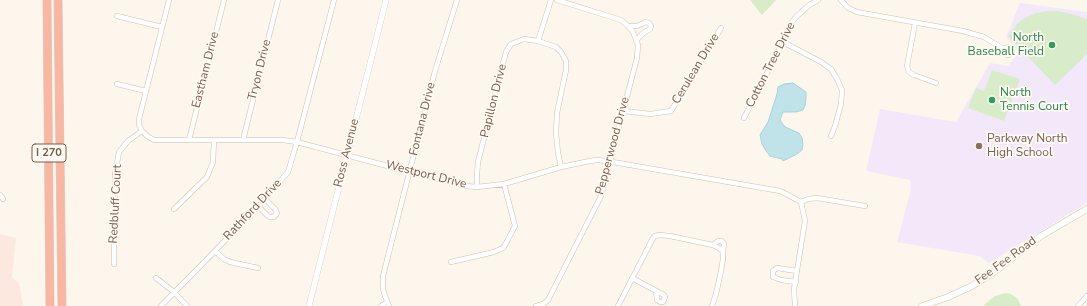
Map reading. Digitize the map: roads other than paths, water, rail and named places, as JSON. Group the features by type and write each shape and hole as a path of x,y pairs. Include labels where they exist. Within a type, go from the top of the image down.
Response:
{"highway":[{"name":"I 270","path":"47,0 50,306"},
{"name":"I 270","path":"58,0 62,306"}],"main road":[{"name":"Fee Fee Road","path":"922,306 948,297 972,286 994,272 1041,236 1087,209"}],"street":[{"path":"142,131 139,125 139,119 169,0"},
{"name":"Eastham Drive","path":"189,140 224,0"},
{"name":"Tryon Drive","path":"243,140 278,0"},
{"name":"Rathford Drive","path":"161,306 265,199 288,172 334,0"},
{"name":"Ross Avenue","path":"309,306 386,0"},
{"name":"Fontana Drive","path":"381,306 388,304 383,289 383,276 435,71 457,0"},
{"path":"538,41 551,0"},
{"path":"557,0 621,20 628,26 636,26 646,22 649,23 651,26 650,29 642,34 636,41"},
{"name":"Cotton Tree Drive","path":"744,118 783,42 789,26 808,6 818,0"},
{"path":"841,0 848,8 857,12 972,33 984,37 1004,49"},
{"path":"116,16 162,27"},
{"path":"915,23 907,66 909,72 936,83"},
{"name":"Pepperwood Drive","path":"536,306 543,304 548,300 601,196 637,58 638,45 633,32 628,26"},
{"name":"Cerulean Drive","path":"624,111 650,114 671,111 721,28"},
{"name":"Papillon Drive","path":"477,188 478,162 506,52 511,44 524,39 538,41 556,47 566,61 566,70 557,112 556,133 561,167"},
{"path":"783,42 831,69 837,79 842,90 842,104 831,136"},
{"path":"117,84 146,91"},
{"name":"Westport Drive","path":"142,131 154,140 282,140 297,142 477,188 504,184 561,167 596,160 780,191 801,202"},
{"name":"Redbluff Court","path":"114,264 115,174 119,152 128,141 142,131"},
{"path":"174,209 207,177 213,162 214,140"},
{"path":"452,262 494,252 503,248 505,245 514,226 504,184"},
{"path":"794,306 794,289 805,220 801,202 808,199 817,198 865,206"},
{"path":"258,206 268,216 274,217 277,213 276,210 265,199"},
{"path":"618,306 653,238 656,236 664,236 713,245 723,252"},
{"path":"712,306 721,271 724,244 718,241 713,245"},
{"path":"215,251 230,262 258,268"},
{"path":"796,282 781,280 773,277 773,271 777,268 797,271"},
{"path":"156,278 174,292 187,306"},
{"path":"632,278 656,291"},
{"path":"1078,306 1087,296"}],"water":[{"path":"793,83 806,92 805,106 803,110 796,112 783,112 780,120 785,127 799,133 803,144 802,150 783,161 782,159 770,156 762,144 760,135 768,122 778,87 784,84"}],"place":[{"name":"North Baseball Field","path":"1052,45"},
{"name":"North Tennis Court","path":"992,100"},
{"name":"Parkway North High School","path":"979,146"}]}
